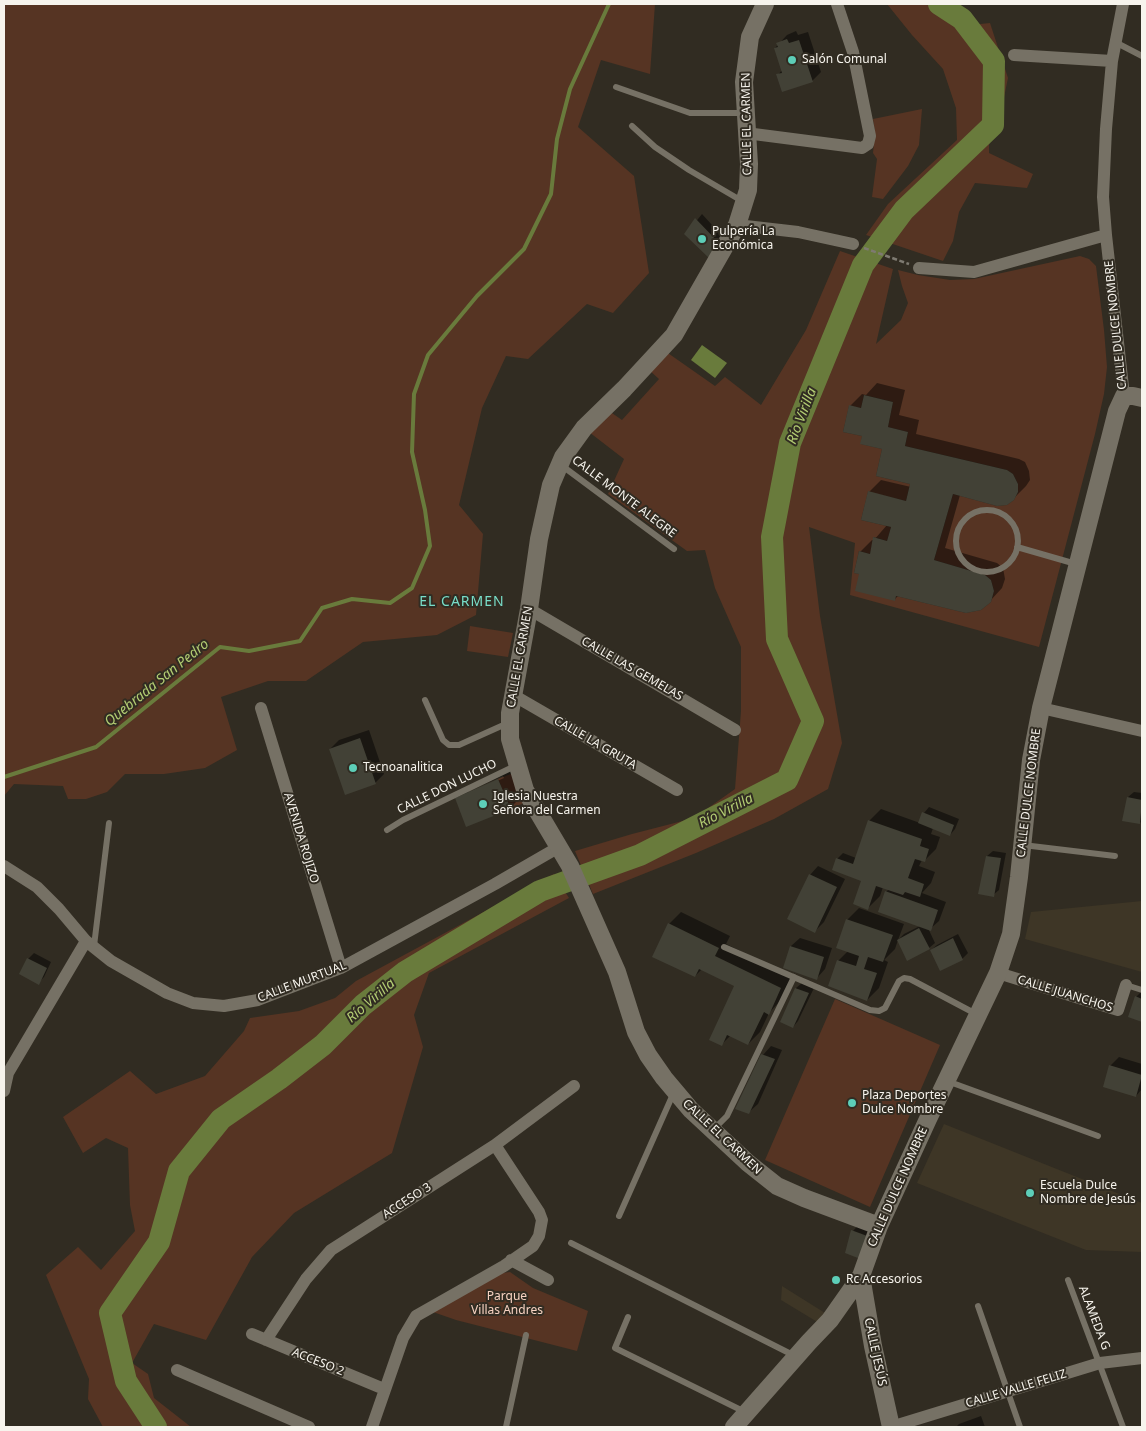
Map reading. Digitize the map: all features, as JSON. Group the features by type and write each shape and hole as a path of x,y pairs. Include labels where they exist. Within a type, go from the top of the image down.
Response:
{"street":[{"name":"CALLE EL CARMEN","path":"765,4 750,37 744,82 749,164 748,190 737,225 674,335 624,389 584,428 563,457 551,485 539,539 513,695 510,739 525,790 570,866 616,972 636,1032 648,1055 675,1091 691,1110 748,1164 777,1186 879,1226"},
{"path":"746,133 862,148 868,144 870,136 867,119 852,52 837,4"},
{"name":"CALLE DULCE NOMBRE","path":"734,1427 830,1320 861,1276 879,1226 998,973 1011,934 1031,760 1041,708 1117,410 1124,396 1103,197 1112,61 1123,4"},
{"path":"1014,56 1112,61"},
{"path":"737,225 798,232 854,244"},
{"path":"919,268 974,272 1106,236"},
{"path":"1124,396 1142,398"},
{"name":"CALLE LAS GEMELAS","path":"529,608 735,730"},
{"name":"CALLE LA GRUTA","path":"513,695 677,790"},
{"name":"AVENIDA ROJIZO","path":"261,708 341,968"},
{"path":"1041,708 1142,731"},
{"name":"CALLE MURTUAL","path":"4,866 37,887 90,944 111,961 167,993 193,1003 224,1006 258,1000 341,968 495,884 559,846"},
{"path":"4,1091 6,1072 90,944"},
{"name":"CALLE JUANCHOS","path":"998,973 1118,1010 1126,985"},
{"name":"ACCESO 3","path":"266,1340 306,1279 331,1250 495,1145 574,1086"},
{"path":"372,1427 403,1338 416,1316 512,1260 533,1246 538,1236 542,1220 539,1212 495,1145"},
{"path":"512,1260 548,1280"},
{"name":"CALLE JESÚS","path":"861,1276 873,1346 891,1427"},
{"name":"ACCESO 2","path":"252,1334 384,1389"},
{"name":"CALLE VALLE FELIZ","path":"891,1427 1100,1364 1142,1358"},
{"path":"176,1370 309,1427"}],"lane":[{"path":"1115,42 1142,56"},
{"path":"616,87 690,113 745,113"},
{"path":"632,126 655,147 744,203"},
{"name":"CALLE MONTE ALEGRE","path":"560,464 674,549"},
{"path":"984,509 994,510 1004,514 1011,520 1016,530 1017,547 1011,560 1003,567 994,572 983,572 973,569 958,554 956,534 960,525 970,514 984,509"},
{"path":"1017,547 1077,564"},
{"path":"425,700 443,740 449,745 459,745 510,722"},
{"name":"CALLE DON LUCHO","path":"387,830 403,820 517,765"},
{"path":"90,944 109,823"},
{"path":"1022,845 1115,856"},
{"path":"724,947 870,1010 879,1011 885,1008 899,981 904,978 910,978 979,1015"},
{"path":"713,1131 727,1116 794,977"},
{"name":"CALLE JUANCHOS","path":"1126,985 1142,990"},
{"path":"946,1081 1098,1136"},
{"path":"619,1216 675,1091"},
{"path":"572,1243 796,1356"},
{"name":"ALAMEDA G","path":"1068,1280 1123,1427"},
{"path":"978,1306 1020,1427"},
{"path":"628,1317 615,1348 746,1413"},
{"path":"506,1427 526,1335"}],"path":[{"path":"854,244 919,268"}],"shaded area":[{"path":"702,345 727,363 715,378 691,360"},
{"path":"1142,901 1142,972 1025,939 1031,912"},
{"name":"Escuela Dulce Nombre de Jesús","path":"944,1124 1142,1203 1142,1252 1086,1250 917,1183"},
{"path":"782,1286 825,1313 819,1323 781,1300"}],"green space":[{"path":"4,4 655,4 650,74 601,60 578,127 634,176 649,273 613,313 587,304 528,359 506,356 482,408 459,505 483,534 476,615 437,635 363,642 306,681 268,681 221,697 237,750 205,768 164,774 125,774 107,792 86,799 68,799 63,786 14,784 4,796"},
{"path":"887,4 948,4 961,26 990,23 1008,78 1002,107 989,145 989,153 1033,174 1027,188 975,183 959,212 953,241 943,261 866,235 888,204 957,140 956,108 943,69"},
{"path":"922,109 919,145 908,166 883,199 872,197 877,159 873,153 875,132 873,119"},
{"path":"840,251 893,269 876,344 901,320 908,303 898,270 950,280 974,279 1080,256 1089,259 1096,266 1107,367 1104,394 1039,647 850,595 855,543 809,527 820,616 842,743 828,789 774,819 696,853 593,894 575,851 694,818 735,789 741,711 741,647 715,588 705,550 687,551 608,494 624,459 589,432 609,411 622,420 659,379 649,370 665,351 715,386 725,377 761,405 806,330","holes":["864,395 893,402 888,427 908,432 905,446 1007,470 1013,474 1018,484 1018,492 1014,500 1007,505 997,506 953,494 934,560 985,575 991,580 994,591 991,602 981,610 966,613 896,596 895,600 859,574 854,573 859,551 870,554 874,537 887,541 891,527 861,520 868,492 906,501 910,484 876,476 882,449 861,444 862,436 843,432 849,406 861,408"]},
{"path":"470,626 513,633 508,657 467,651"},
{"path":"513,773 526,802 511,809 498,779"},
{"path":"554,874 569,898 429,973 414,1015 423,1047 392,1153 294,1213 252,1257 206,1340 154,1324 132,1363 148,1374 154,1398 191,1427 103,1427 88,1399 89,1379 46,1275 78,1247 101,1270 135,1231 130,1205 128,1148 106,1138 83,1153 63,1117 130,1071 156,1094 205,1076 244,1031 250,1018 299,1011 335,998 356,981"},
{"name":"Plaza Deportes Dulce Nombre","path":"835,999 940,1045 870,1207 765,1160"},
{"name":"Parque Villas Andres","path":"510,1272 533,1288 588,1311 577,1351 456,1320 433,1312 502,1273"}],"building":[{"name":"Salón Comunal","path":"787,39 789,43 799,40 813,82 782,92 776,74 782,73 774,48 778,47 776,43"},
{"name":"Pulpería La Económica","path":"695,218 720,244 709,258 684,234"},
{"path":"864,395 893,402 888,427 908,432 905,446 1007,470 1013,474 1018,484 1018,492 1014,500 1007,505 997,506 953,494 934,560 985,575 991,580 994,591 991,602 981,610 966,613 896,596 895,601 855,591 859,574 854,573 859,551 870,554 873,537 887,541 891,527 861,520 868,491 906,501 910,484 876,476 882,449 860,444 862,436 843,432 849,405 861,408"},
{"name":"Tecnoanalitica","path":"360,738 376,784 345,795 329,749"},
{"name":"Iglesia Nuestra Señora del Carmen","path":"498,779 511,809 466,827 455,798"},
{"path":"1127,797 1142,800 1140,824 1122,821"},
{"path":"922,812 954,825 950,836 918,823"},
{"path":"868,820 922,839 920,846 929,849 925,862 915,859 908,878 924,884 920,897 905,892 903,895 876,886 868,910 853,904 861,881 832,870 836,858 853,864"},
{"path":"986,856 1001,858 994,897 978,894"},
{"path":"809,874 837,887 815,933 787,919"},
{"path":"885,891 938,910 931,931 878,912"},
{"path":"846,919 893,935 883,962 868,957 864,969 877,973 867,1001 828,986 837,960 856,966 859,956 836,948"},
{"path":"668,923 719,948 715,956 781,988 769,1015 764,1012 748,1045 727,1035 722,1046 709,1040 734,986 699,969 695,977 652,957"},
{"path":"919,928 930,949 907,961 897,940"},
{"path":"953,938 963,960 940,971 930,950"},
{"path":"790,946 824,957 817,980 783,968"},
{"path":"27,958 47,968 39,985 19,974"},
{"path":"795,988 809,993 793,1028 780,1022"},
{"path":"1135,996 1142,999 1142,1022 1128,1017"},
{"path":"761,1054 775,1059 749,1114 735,1109"},
{"path":"1109,1065 1142,1075 1136,1097 1103,1087"},
{"path":"851,1230 870,1237 863,1260 845,1253"}],"waterway":[{"name":"Quebrada San Pedro","path":"4,777 96,747 220,647 249,651 300,641 322,608 352,599 390,603 412,588 430,546 425,510 412,452 414,394 428,355 477,296 524,249 551,194 557,139 570,89 609,4"},
{"name":"Río Virilla","path":"156,1427 126,1381 110,1313 159,1242 179,1171 221,1119 279,1079 323,1045 363,1005 405,972 540,891 640,855 787,780 813,721 777,639 772,537 790,443 863,265 904,210 993,125 994,61 962,19 939,4"}],"place":[{"name":"Salón Comunal","path":"792,60"},
{"name":"Pulpería La Económica","path":"702,239"},
{"name":"Tecnoanalitica","path":"353,768"},
{"name":"Iglesia Nuestra Señora del Carmen","path":"483,804"},
{"name":"Plaza Deportes Dulce Nombre","path":"852,1103"},
{"name":"Escuela Dulce Nombre de Jesús","path":"1030,1193"},
{"name":"Rc Accesorios","path":"836,1280"}],"district":[{"name":"EL CARMEN","path":"462,602"}]}
